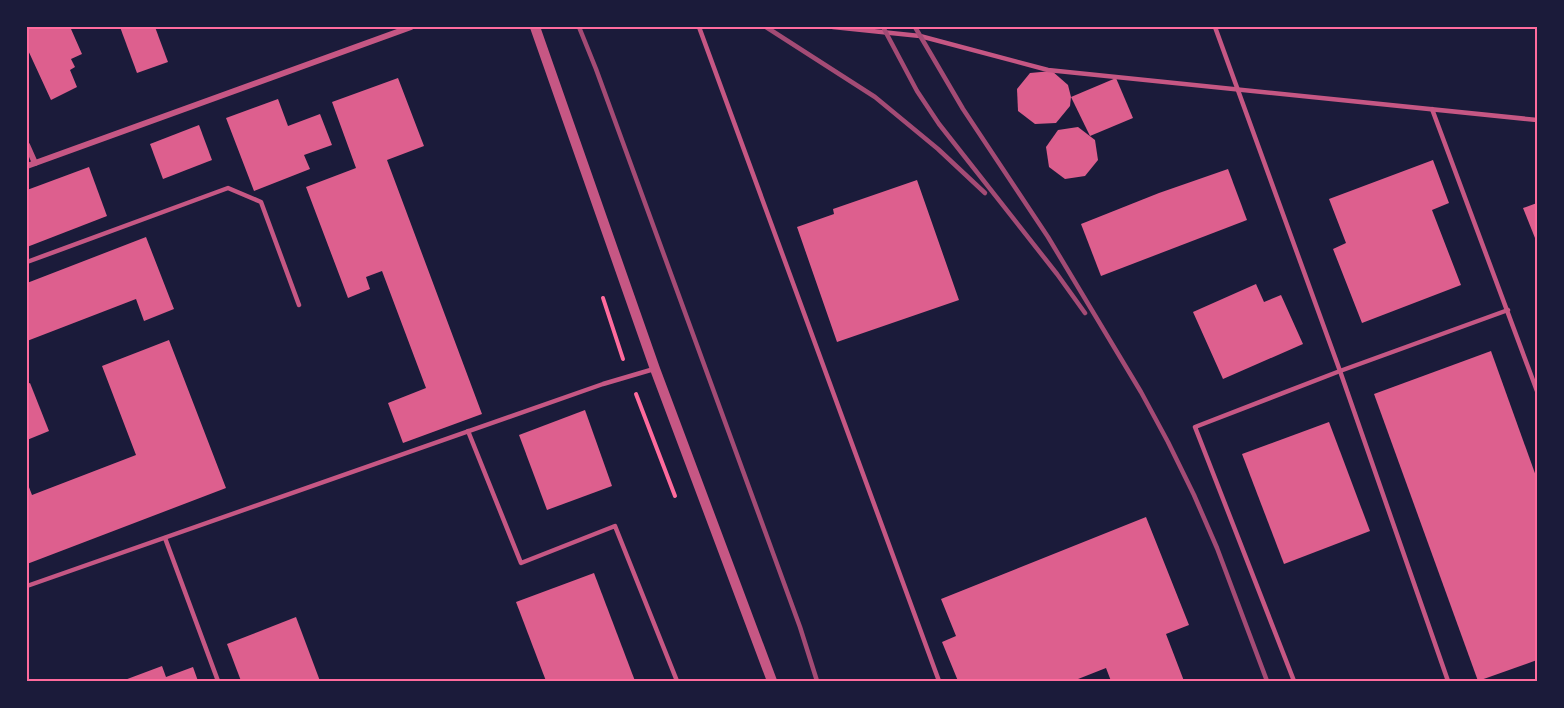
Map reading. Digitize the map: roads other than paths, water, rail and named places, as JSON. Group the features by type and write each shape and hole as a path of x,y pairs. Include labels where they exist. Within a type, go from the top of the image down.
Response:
{"street":[{"path":"27,166 411,27"},
{"path":"535,27 655,369 772,681"},
{"path":"27,145 35,163"}],"lane":[{"path":"699,27 939,681"},
{"path":"833,27 920,36 1048,70 1537,120"},
{"path":"1215,27 1340,371 1448,681"},
{"path":"1432,109 1537,391"},
{"path":"27,262 228,188 261,202 299,305"},
{"path":"1294,681 1195,427 1508,310"},
{"path":"27,586 610,381 655,369"},
{"path":"468,431 521,563 615,526 677,681"},
{"path":"165,538 218,681"}],"railway":[{"path":"579,27 800,627 817,681"},
{"path":"766,27 875,97 938,149 985,193"},
{"path":"883,27 917,91 939,124 1085,313"},
{"path":"915,27 963,109 1048,237 1141,392 1168,442 1217,548 1267,681"}]}
